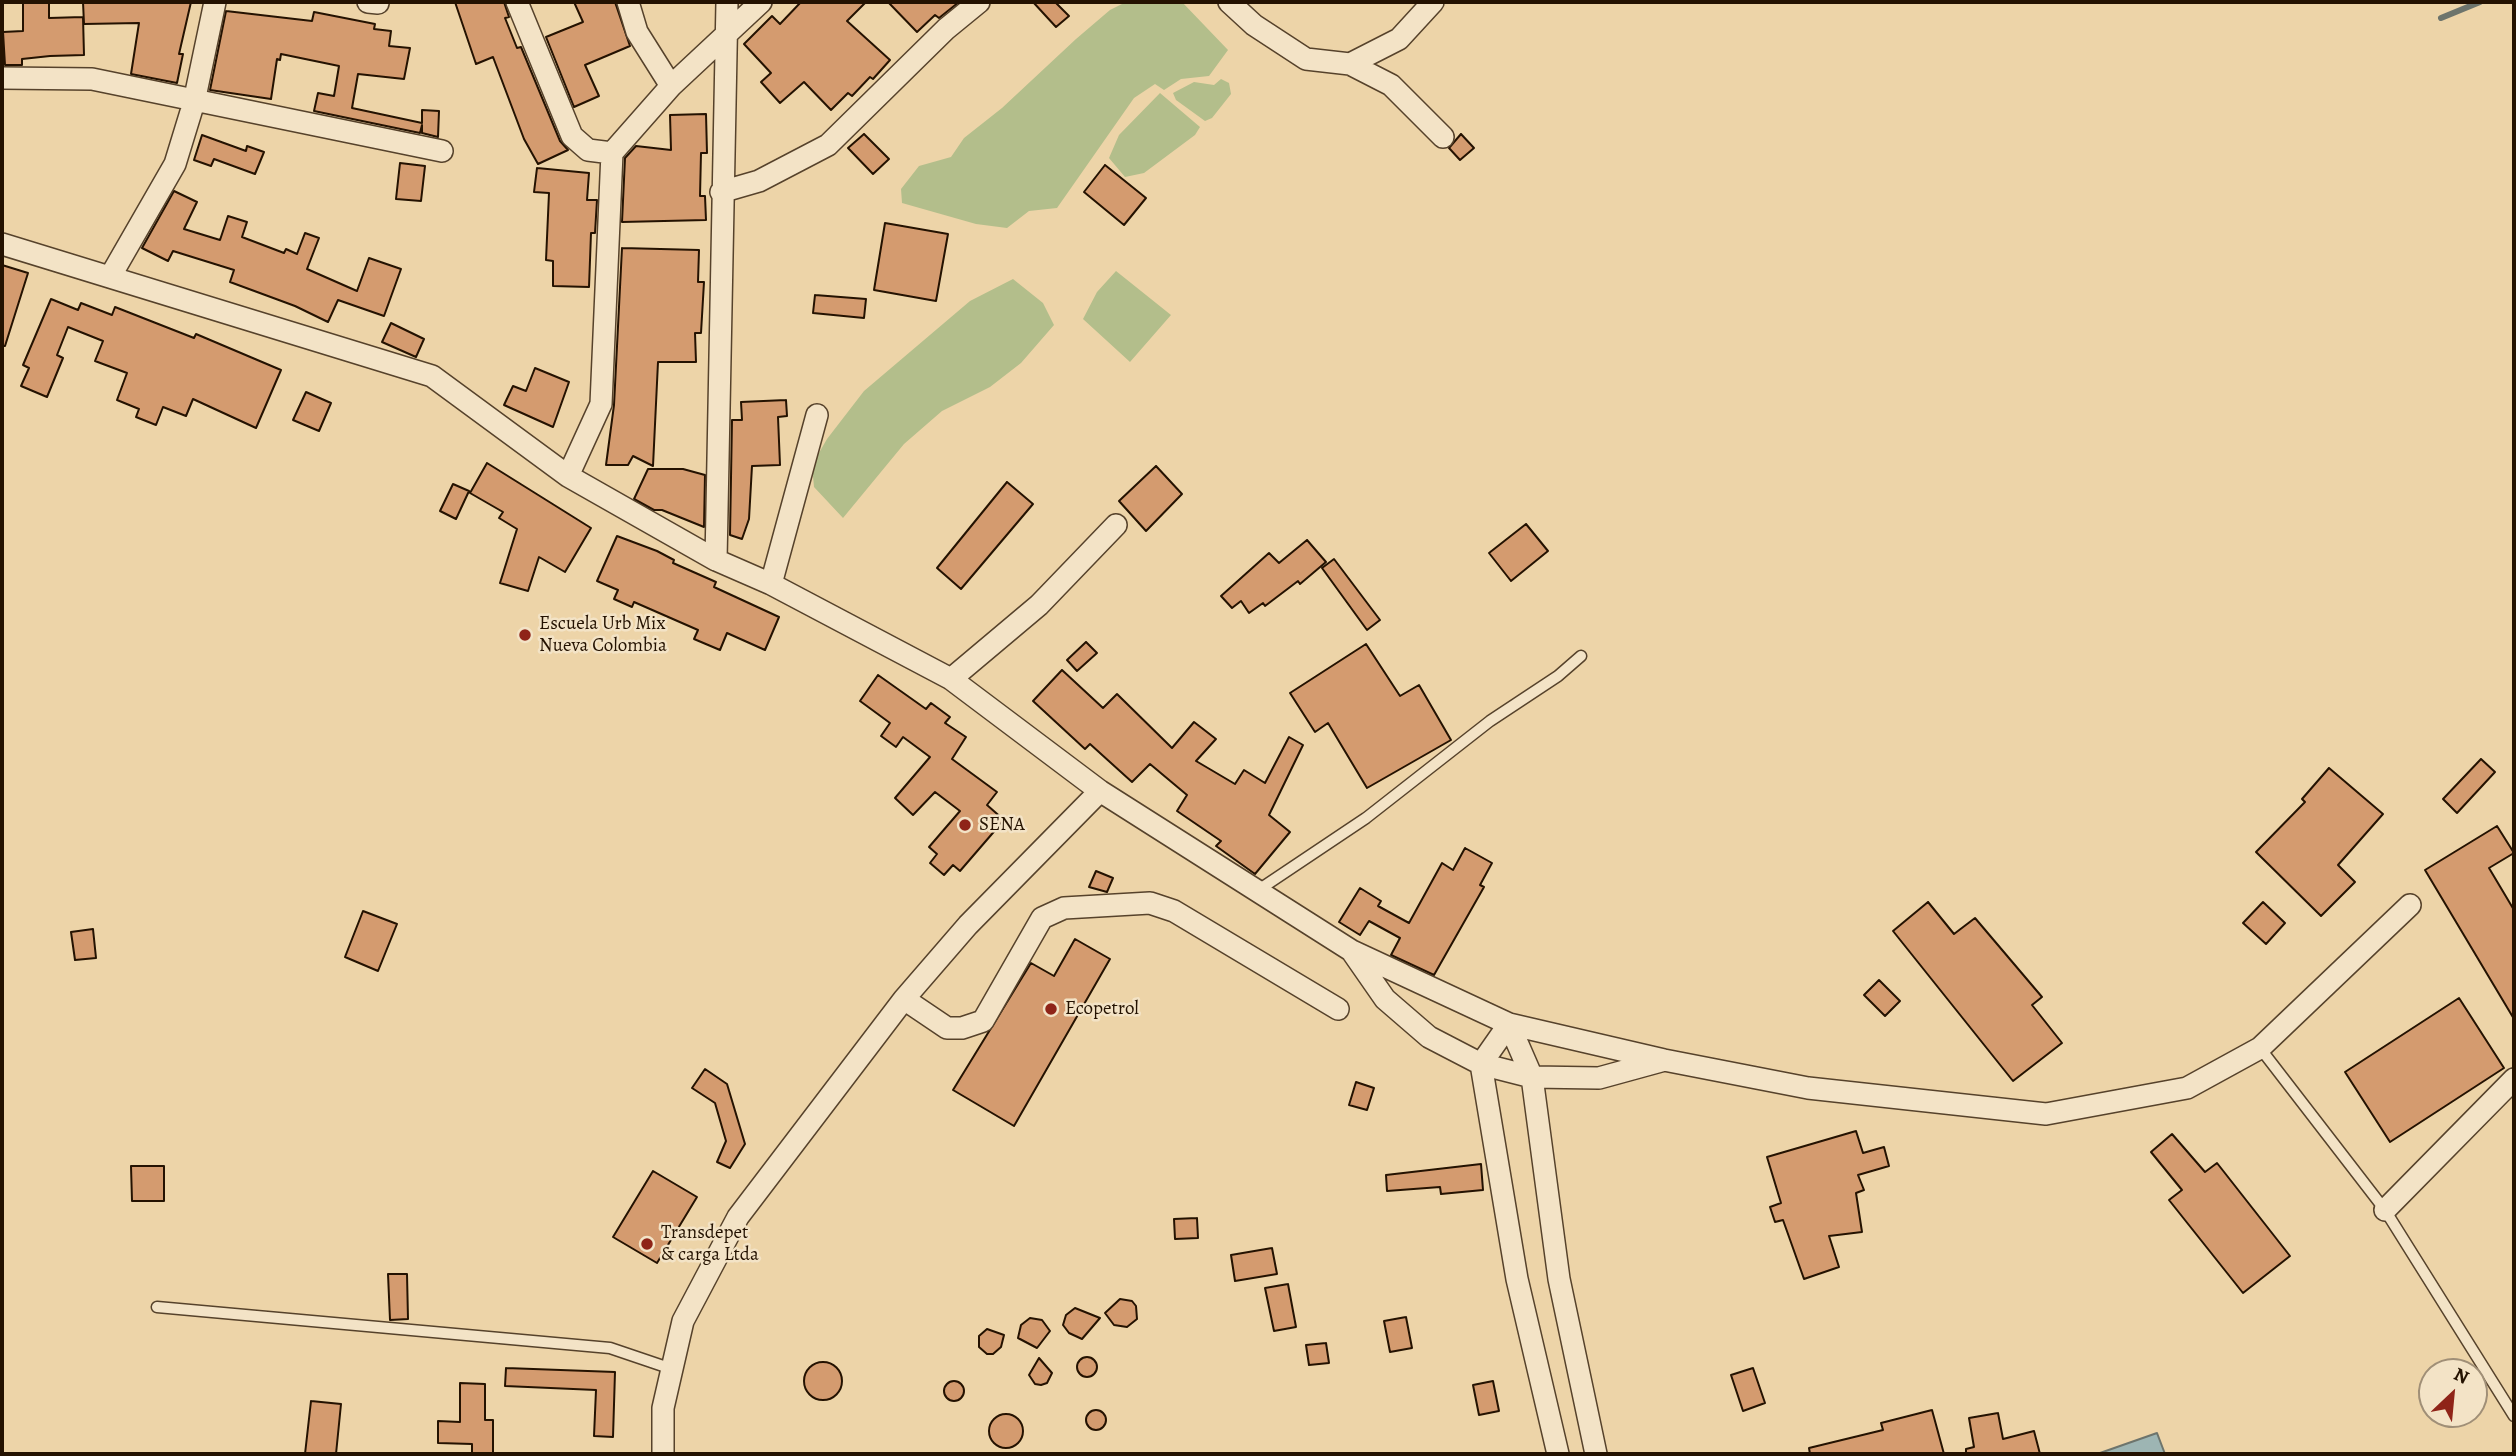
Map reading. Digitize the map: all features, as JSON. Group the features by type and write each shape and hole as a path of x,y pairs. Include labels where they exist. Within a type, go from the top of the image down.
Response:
{"street":[{"path":"110,277 174,164 194,102 215,2"},
{"path":"517,2 572,136 589,150 612,153"},
{"path":"628,2 637,32 671,86"},
{"path":"716,560 721,192 727,2"},
{"path":"568,475 601,404 612,153 671,86 761,2"},
{"path":"721,192 759,181 828,145 979,2"},
{"path":"1229,2 1254,24 1306,59 1350,64 1391,85 1443,137"},
{"path":"1350,64 1399,39 1433,2"},
{"path":"2,78 92,79 194,102 442,150"},
{"path":"2,244 432,376 568,475 716,560 771,584 951,679 1100,792 1352,951 1508,1024 1664,1060 1808,1088 2046,1114 2187,1087 2260,1048 2410,905"},
{"path":"771,584 817,415"},
{"path":"951,679 1039,605 1116,525"},
{"path":"663,1454 663,1408 683,1321 738,1217 904,999 968,925 1100,792"},
{"path":"904,999 947,1028 962,1028 983,1021 1042,918 1064,908 1150,903 1174,911 1338,1009"},
{"path":"1352,951 1385,999 1429,1037 1481,1064 1532,1077 1599,1078 1664,1060"},
{"path":"1508,1024 1481,1064 1517,1279 1558,1454"},
{"path":"1508,1024 1532,1077 1559,1279 1596,1454"},
{"path":"2385,1210 2514,1079"}],"lane":[{"path":"1257,891 1366,818 1490,721 1559,676 1581,656"},
{"path":"2260,1048 2385,1210 2514,1416"},
{"path":"157,1307 610,1348 672,1369"}],"green space":[{"path":"1126,2 1182,2 1228,50 1209,76 1181,79 1164,90 1155,84 1134,98 1057,208 1029,211 1007,228 976,224 902,203 901,189 919,166 951,157 964,138 1002,108 1110,10"},
{"path":"1221,79 1229,83 1231,94 1212,118 1205,121 1176,100 1173,93 1194,82 1214,85"},
{"path":"1160,93 1200,127 1195,135 1144,173 1125,177 1109,158 1119,135"},
{"path":"1116,271 1171,315 1130,362 1083,319 1097,292"},
{"path":"1013,279 1043,303 1054,325 1021,363 990,387 942,411 904,444 843,518 814,487 812,465 827,439 864,391 970,301"}],"water":[{"path":"2157,1433 2165,1454 2100,1454 2100,1453"}],"building":[{"path":"23,2 49,2 49,18 83,17 84,55 22,59 22,65 5,65 3,32 23,31"},
{"path":"83,2 191,2 179,54 183,54 177,83 131,74 139,23 84,24"},
{"path":"455,2 504,2 509,17 505,18 517,48 521,47 560,141 568,150 538,164 524,139 493,57 476,64"},
{"path":"574,2 615,2 630,46 585,65 599,96 574,107 546,37 583,22"},
{"path":"801,2 866,2 847,21 890,60 873,79 870,77 852,96 848,93 831,110 804,82 780,103 761,82 771,73 744,44 772,16 780,24"},
{"path":"888,2 959,2 939,18 935,15 917,32"},
{"path":"1033,2 1055,2 1069,16 1056,27"},
{"path":"226,11 312,21 314,12 375,24 374,29 391,31 389,46 410,48 404,79 358,74 352,108 422,123 422,110 439,111 438,137 422,133 422,125 420,133 314,111 318,93 334,96 339,66 281,54 280,60 277,59 271,99 210,90"},
{"path":"706,114 707,153 701,153 700,196 705,196 706,220 622,222 625,158 636,146 671,150 670,115"},
{"path":"864,134 889,159 873,174 848,148"},
{"path":"1461,134 1474,148 1460,160 1449,148"},
{"path":"202,135 246,151 247,146 264,152 255,174 214,159 211,166 194,160"},
{"path":"400,163 425,166 421,201 396,199"},
{"path":"1105,165 1146,198 1124,225 1084,192"},
{"path":"537,168 589,173 587,200 597,200 595,233 591,233 589,287 553,286 553,261 546,260 549,193 534,192"},
{"path":"174,191 197,202 184,229 220,240 228,216 247,222 242,237 284,253 286,249 297,254 305,233 319,238 307,269 357,291 369,258 401,269 384,316 338,300 328,322 295,306 230,282 234,270 173,251 168,261 142,248"},
{"path":"885,223 948,234 936,301 874,290"},
{"path":"622,248 699,250 698,282 704,282 701,333 695,333 696,362 658,362 653,466 633,456 628,465 606,465 614,405"},
{"path":"2,265 28,273 5,346 2,346"},
{"path":"815,295 866,299 864,318 813,313"},
{"path":"51,299 78,310 81,303 112,315 115,307 194,338 196,334 281,370 256,428 193,399 186,416 163,407 156,425 136,417 139,409 117,400 127,373 95,361 103,341 68,327 57,355 63,358 47,397 21,386 29,368 23,365"},
{"path":"391,323 424,339 416,357 382,342"},
{"path":"535,368 569,382 553,427 504,405 513,386 526,391"},
{"path":"306,392 331,403 319,431 293,420"},
{"path":"786,400 787,416 778,417 780,465 752,466 749,519 742,539 730,535 732,420 742,420 741,402"},
{"path":"487,463 591,528 565,572 539,557 528,591 500,583 517,529 499,518 503,512 470,493"},
{"path":"1156,466 1182,494 1146,531 1119,501"},
{"path":"648,469 683,469 705,475 704,527 662,510 654,510 634,499"},
{"path":"1007,482 1033,504 961,589 937,568"},
{"path":"453,484 469,491 456,519 440,511"},
{"path":"1526,524 1548,551 1511,581 1489,553"},
{"path":"617,536 657,551 674,560 673,563 716,582 714,587 779,617 765,650 727,633 720,650 694,639 698,630 634,602 632,607 614,599 618,590 597,581"},
{"path":"1307,540 1326,562 1300,584 1298,581 1265,606 1263,603 1249,613 1241,601 1232,608 1221,596 1269,553 1279,563"},
{"path":"1334,559 1380,620 1367,630 1322,568"},
{"path":"1086,642 1097,653 1077,671 1067,660"},
{"path":"1366,644 1400,696 1419,685 1451,740 1367,788 1328,723 1315,732 1290,693"},
{"path":"1062,670 1103,708 1117,694 1172,748 1194,722 1216,739 1196,761 1235,784 1244,770 1265,783 1289,737 1303,745 1269,815 1290,832 1255,874 1216,846 1221,841 1177,811 1187,795 1150,764 1132,782 1090,744 1085,749 1033,701"},
{"path":"878,675 926,709 931,703 950,717 945,723 966,737 952,759 997,792 987,805 1004,820 960,871 953,865 944,875 930,863 937,854 929,847 960,811 935,792 913,815 895,798 930,757 903,737 896,747 881,736 890,723 860,701"},
{"path":"2481,759 2495,772 2457,813 2443,799"},
{"path":"2329,768 2383,814 2338,865 2355,882 2321,916 2256,852 2305,802 2302,799"},
{"path":"2497,826 2514,853 2489,868 2514,910 2514,1019 2425,870"},
{"path":"1465,848 1492,863 1480,885 1484,887 1434,975 1391,955 1400,938 1369,921 1360,935 1339,922 1360,888 1381,901 1378,906 1409,923 1442,863 1453,870"},
{"path":"1096,871 1113,878 1107,892 1089,887"},
{"path":"1928,902 1954,934 1975,918 2042,997 2032,1005 2062,1043 2013,1081 1893,931"},
{"path":"2263,902 2285,923 2266,944 2243,923"},
{"path":"363,911 397,924 378,971 345,957"},
{"path":"93,929 96,958 75,960 71,932"},
{"path":"1075,939 1110,959 1014,1126 953,1090 1031,963 1054,976"},
{"path":"1879,980 1900,1001 1885,1016 1864,995"},
{"path":"2459,998 2504,1068 2390,1142 2345,1072"},
{"path":"705,1069 727,1084 745,1144 730,1168 717,1162 726,1141 715,1103 692,1088"},
{"path":"1356,1082 1374,1088 1367,1110 1349,1105"},
{"path":"1856,1131 1863,1153 1884,1147 1889,1166 1858,1175 1864,1190 1856,1193 1862,1232 1829,1236 1839,1267 1804,1279 1783,1220 1775,1222 1770,1207 1781,1203 1767,1157"},
{"path":"2172,1134 2205,1172 2217,1163 2290,1256 2243,1293 2169,1200 2182,1190 2151,1152"},
{"path":"1481,1164 1483,1190 1441,1194 1440,1187 1387,1191 1386,1175"},
{"path":"131,1166 164,1166 164,1201 132,1201"},
{"path":"653,1171 697,1197 657,1263 613,1237"},
{"path":"1197,1218 1198,1238 1175,1239 1174,1219"},
{"path":"1272,1248 1277,1274 1235,1281 1231,1255"},
{"path":"388,1274 407,1274 408,1319 390,1320"},
{"path":"1288,1284 1296,1327 1274,1331 1265,1288"},
{"path":"1120,1299 1132,1301 1136,1306 1137,1319 1127,1327 1114,1325 1105,1313"},
{"path":"1075,1308 1100,1318 1082,1339 1069,1333 1063,1325 1066,1315"},
{"path":"1406,1317 1412,1348 1390,1352 1384,1321"},
{"path":"1030,1318 1042,1320 1050,1331 1037,1348 1018,1338 1021,1325"},
{"path":"987,1329 1004,1335 1001,1347 993,1354 987,1354 979,1347 979,1336"},
{"path":"1326,1343 1329,1363 1309,1365 1306,1345"},
{"path":"1087,1357 1094,1360 1097,1367 1094,1374 1087,1377 1080,1374 1077,1367 1080,1360"},
{"path":"1039,1358 1052,1373 1047,1383 1041,1385 1035,1384 1029,1375"},
{"path":"823,1362 836,1368 842,1381 836,1394 823,1400 810,1394 804,1381 810,1368"},
{"path":"506,1368 615,1372 613,1437 594,1436 596,1390 505,1386"},
{"path":"1753,1368 1765,1403 1743,1411 1731,1375"},
{"path":"954,1381 961,1384 964,1391 961,1398 954,1401 947,1398 944,1391 947,1384"},
{"path":"1493,1381 1499,1411 1479,1415 1473,1385"},
{"path":"460,1383 485,1384 485,1420 493,1420 493,1454 472,1454 472,1444 438,1443 438,1421 460,1422"},
{"path":"311,1401 341,1404 336,1454 305,1454"},
{"path":"1096,1410 1103,1413 1106,1420 1103,1427 1096,1430 1089,1427 1086,1420 1089,1413"},
{"path":"1932,1410 1944,1454 1810,1454 1809,1448 1883,1430 1881,1423"},
{"path":"1998,1413 2003,1439 2034,1431 2040,1454 1966,1454 1966,1449 1974,1447 1969,1418"},
{"path":"1006,1414 1018,1419 1023,1431 1018,1443 1006,1448 994,1443 989,1431 994,1419"}],"waterway":[{"path":"2441,18 2480,2"}],"place":[{"name":"Escuela Urb Mix Nueva Colombia","path":"525,635"},
{"name":"SENA","path":"965,825"},
{"name":"Ecopetrol","path":"1051,1009"},
{"name":"Transdepet & carga Ltda","path":"647,1244"}]}
